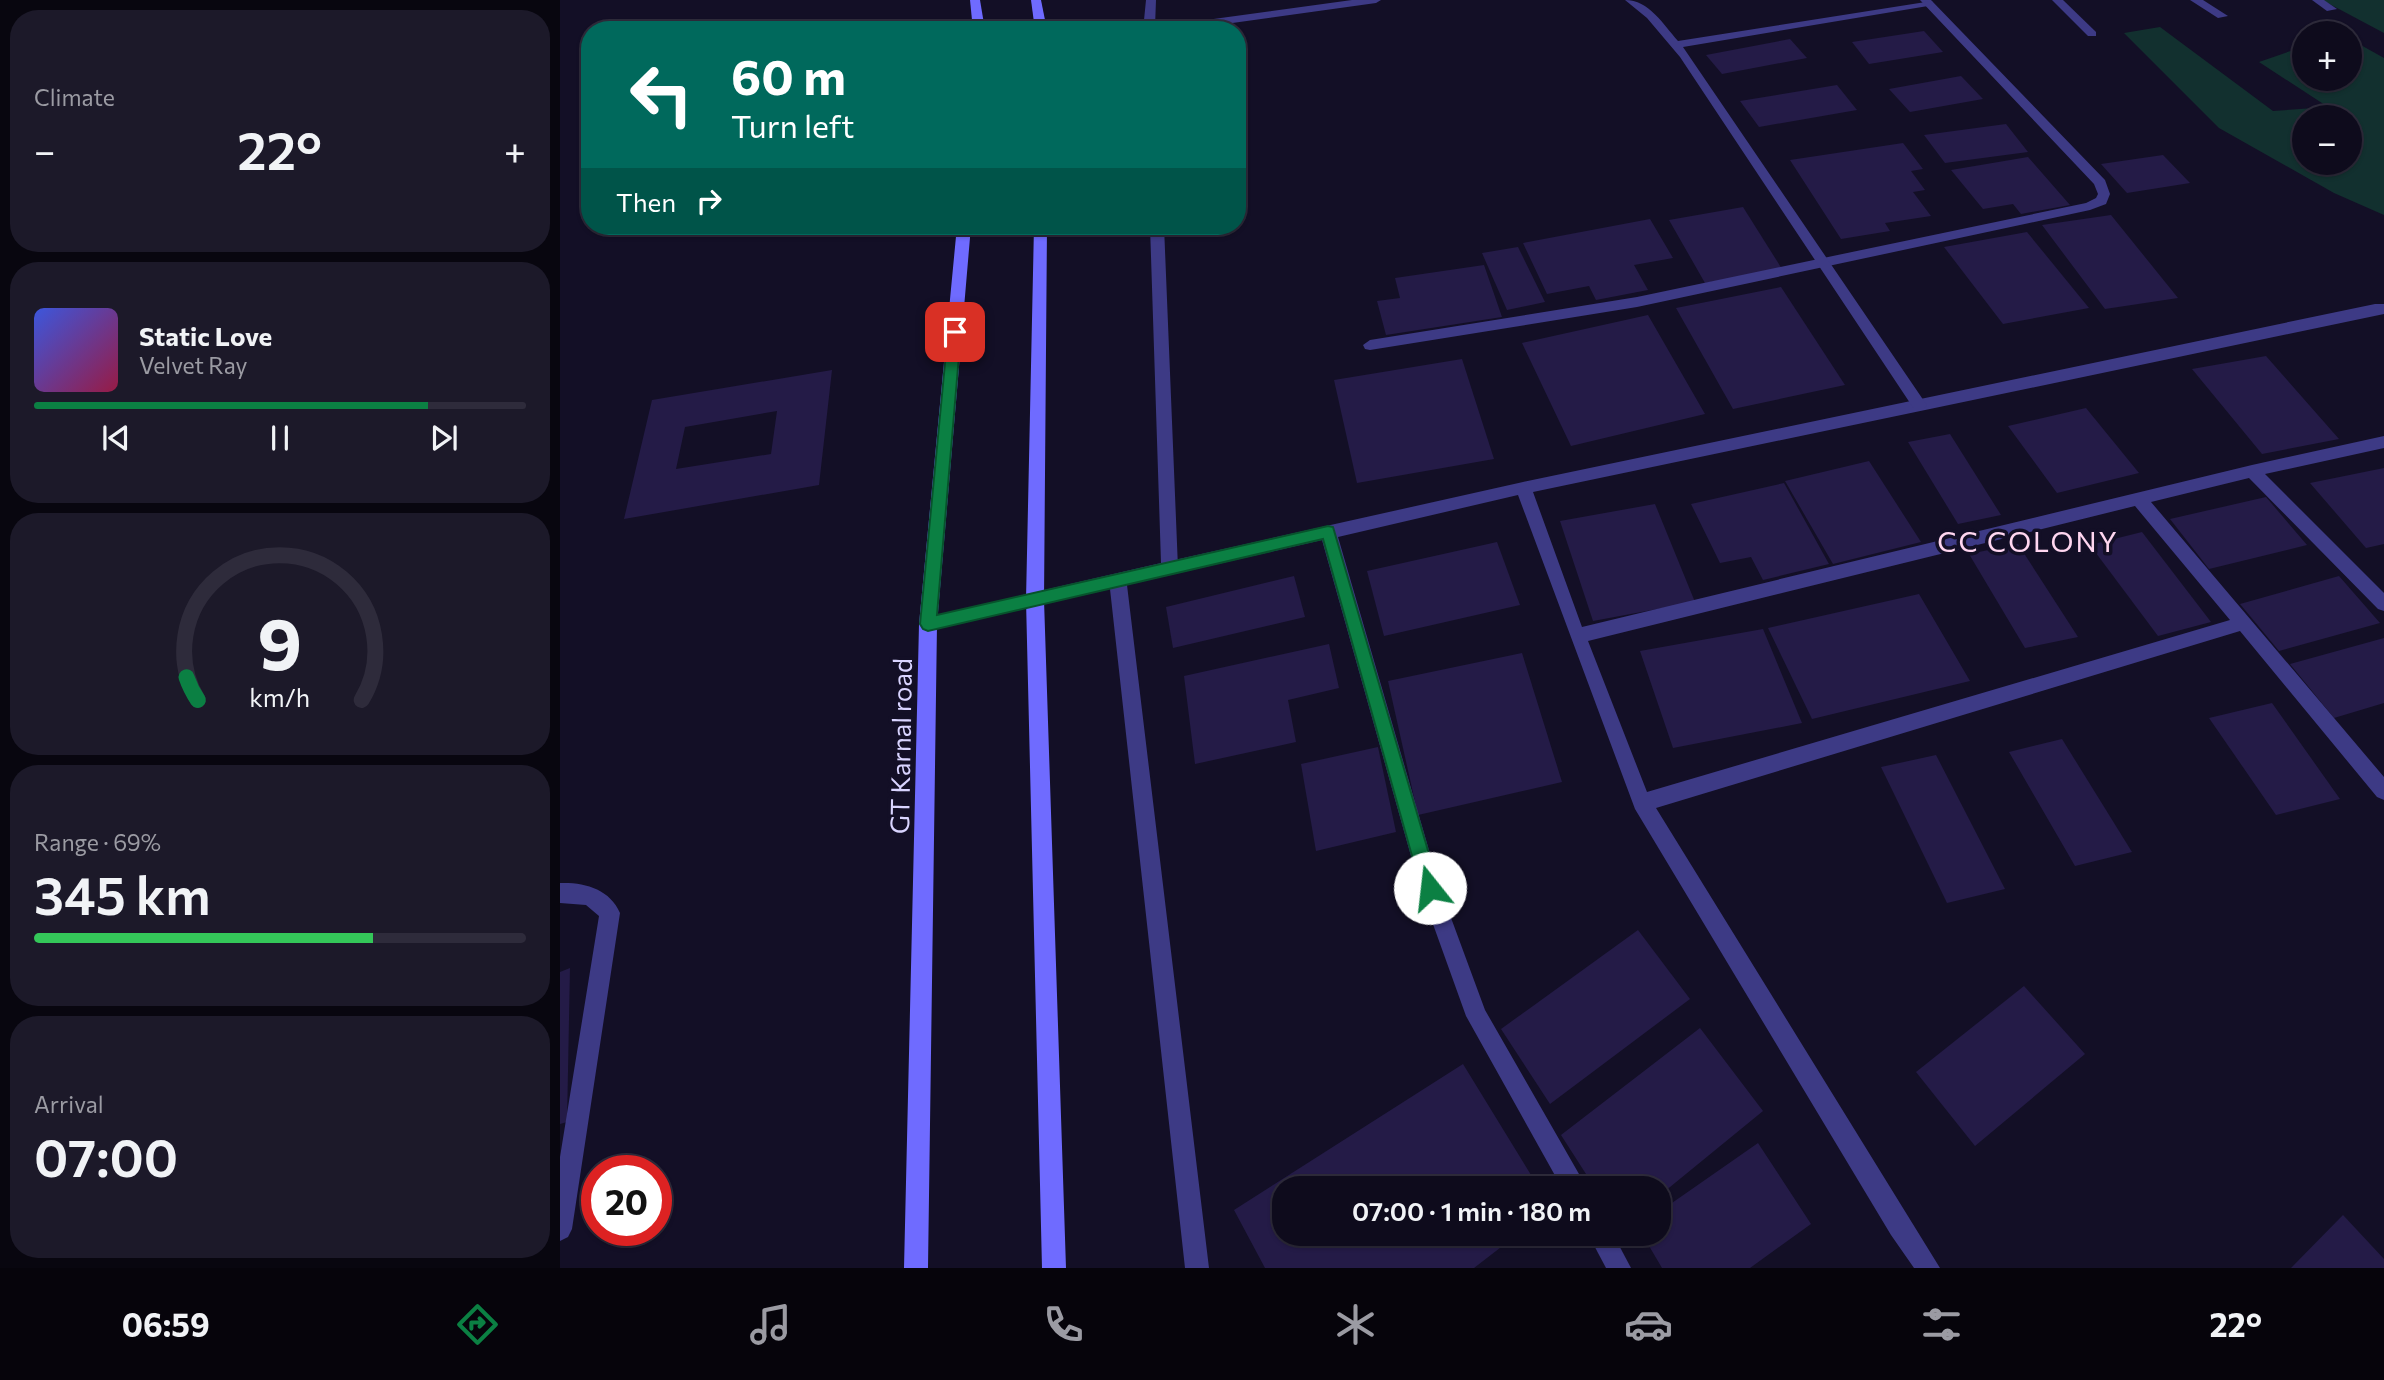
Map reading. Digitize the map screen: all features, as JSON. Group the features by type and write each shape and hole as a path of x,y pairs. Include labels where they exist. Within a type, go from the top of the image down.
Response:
{"main road":[{"path":"975,0 978,21"},
{"path":"1036,0 1040,21"},
{"name":"GT Karnal road","path":"916,1268 928,624 963,235"},
{"path":"1040,235 1035,600 1054,1268"}],"street":[{"path":"1150,21 1151,0"},
{"path":"1221,21 1376,0"},
{"path":"1630,0 1651,16 1675,45 1919,405"},
{"path":"2057,0 2092,34"},
{"path":"2195,0 2222,16"},
{"path":"2317,0 2331,9"},
{"path":"1370,345 1637,302 1823,260 2090,206 2101,201 2104,194 2100,183 1926,2 1675,45"},
{"path":"1157,235 1170,568"},
{"path":"928,624 1523,488 2384,309"},
{"path":"1577,636 2252,471 2384,442"},
{"path":"2252,471 2384,604"},
{"path":"1523,488 1642,803 1899,1227 1928,1268"},
{"path":"2138,499 2384,791"},
{"path":"1328,532 1430,888 1477,1016 1567,1176"},
{"path":"1118,580 1197,1268"},
{"path":"1642,803 2243,623"},
{"path":"560,893 582,892 598,899 610,913 560,1229"},
{"path":"1607,1246 1619,1268"}],"green space":[{"path":"2322,0 2384,0 2384,33"},
{"path":"2160,27 2273,111 2292,110 2292,169 2219,128 2124,33"},
{"path":"2362,46 2384,58 2384,215 2334,193 2302,175 2362,175 2362,105 2325,105 2303,91 2362,91"},
{"path":"2292,51 2292,84 2259,62"}],"building":[{"path":"1924,31 1943,52 1869,64 1852,42"},
{"path":"1790,39 1807,58 1722,74 1706,55"},
{"path":"1961,76 1983,99 1910,112 1889,89"},
{"path":"1837,85 1857,110 1759,127 1740,101"},
{"path":"2006,124 2028,152 1945,163 1924,135"},
{"path":"1903,143 1923,169 1911,171 1925,190 1913,192 1931,216 1885,223 1890,231 1841,239 1790,160"},
{"path":"2163,155 2190,183 2127,193 2101,164"},
{"path":"2028,157 2070,205 2021,214 2013,204 1983,209 1951,170"},
{"path":"1743,207 1782,269 1705,283 1669,220"},
{"path":"2111,215 2178,298 2105,309 2042,225"},
{"path":"1650,219 1673,258 1634,265 1648,290 1596,300 1589,286 1547,294 1523,243"},
{"path":"2027,232 2089,308 2003,324 1944,247"},
{"path":"1518,247 1545,302 1507,310 1482,253"},
{"path":"1484,265 1502,317 1386,335 1377,301 1400,298 1395,278"},
{"path":"1781,287 1845,385 1733,409 1676,308"},
{"path":"1648,315 1705,414 1571,446 1522,343"},
{"path":"2266,356 2339,439 2262,454 2192,369"},
{"path":"1462,359 1494,459 1357,483 1334,380"},
{"path":"832,370 819,485 624,519 652,400","holes":["777,411 771,454 676,469 685,427"]},
{"path":"2086,408 2139,473 2057,493 2008,426"},
{"path":"1950,434 2001,515 1958,524 1908,442"},
{"path":"1869,461 1921,542 1833,564 1785,481"},
{"path":"2384,468 2384,544 2366,548 2310,483"},
{"path":"1784,483 1829,564 1763,580 1751,557 1720,563 1691,504"},
{"path":"2266,497 2307,545 2209,569 2170,519"},
{"path":"1655,504 1695,602 1593,621 1560,521"},
{"path":"2142,532 2211,622 2158,636 2090,545"},
{"path":"1497,542 1520,605 1384,636 1367,571"},
{"path":"2018,544 2078,637 2025,648 1969,554"},
{"path":"1294,576 1305,617 1173,648 1166,607"},
{"path":"2339,576 2380,623 2279,651 2240,604"},
{"path":"1919,594 1970,681 1812,719 1768,628"},
{"path":"1763,629 1802,723 1673,748 1640,651"},
{"path":"2384,638 2384,703 2334,718 2290,664"},
{"path":"1329,644 1339,688 1288,700 1296,742 1195,764 1184,676"},
{"path":"1522,653 1562,782 1418,815 1388,681"},
{"path":"2272,703 2340,799 2276,815 2209,718"},
{"path":"2062,739 2132,852 2075,866 2009,752"},
{"path":"1378,747 1396,832 1316,851 1301,764"},
{"path":"1936,755 2005,889 1947,903 1881,767"},
{"path":"1638,930 1690,999 1550,1104 1501,1029"},
{"path":"570,968 567,1122 560,1124 560,972"},
{"path":"2024,986 2085,1054 1975,1146 1916,1072"},
{"path":"1700,1028 1763,1111 1671,1186 1671,1176 1587,1176 1561,1135"},
{"path":"1463,1064 1532,1176 1287,1176"},
{"path":"1758,1143 1811,1224 1750,1268 1662,1268 1649,1246 1671,1246 1671,1204"},
{"path":"1272,1186 1272,1246 1502,1246 1474,1268 1265,1268 1234,1210"},
{"path":"2343,1215 2384,1259 2384,1268 2291,1268"}],"district":[{"name":"CC COLONY","path":"2028,541"}],"route":[{"path":"955,332 928,624 1328,532 1430,888"}]}
